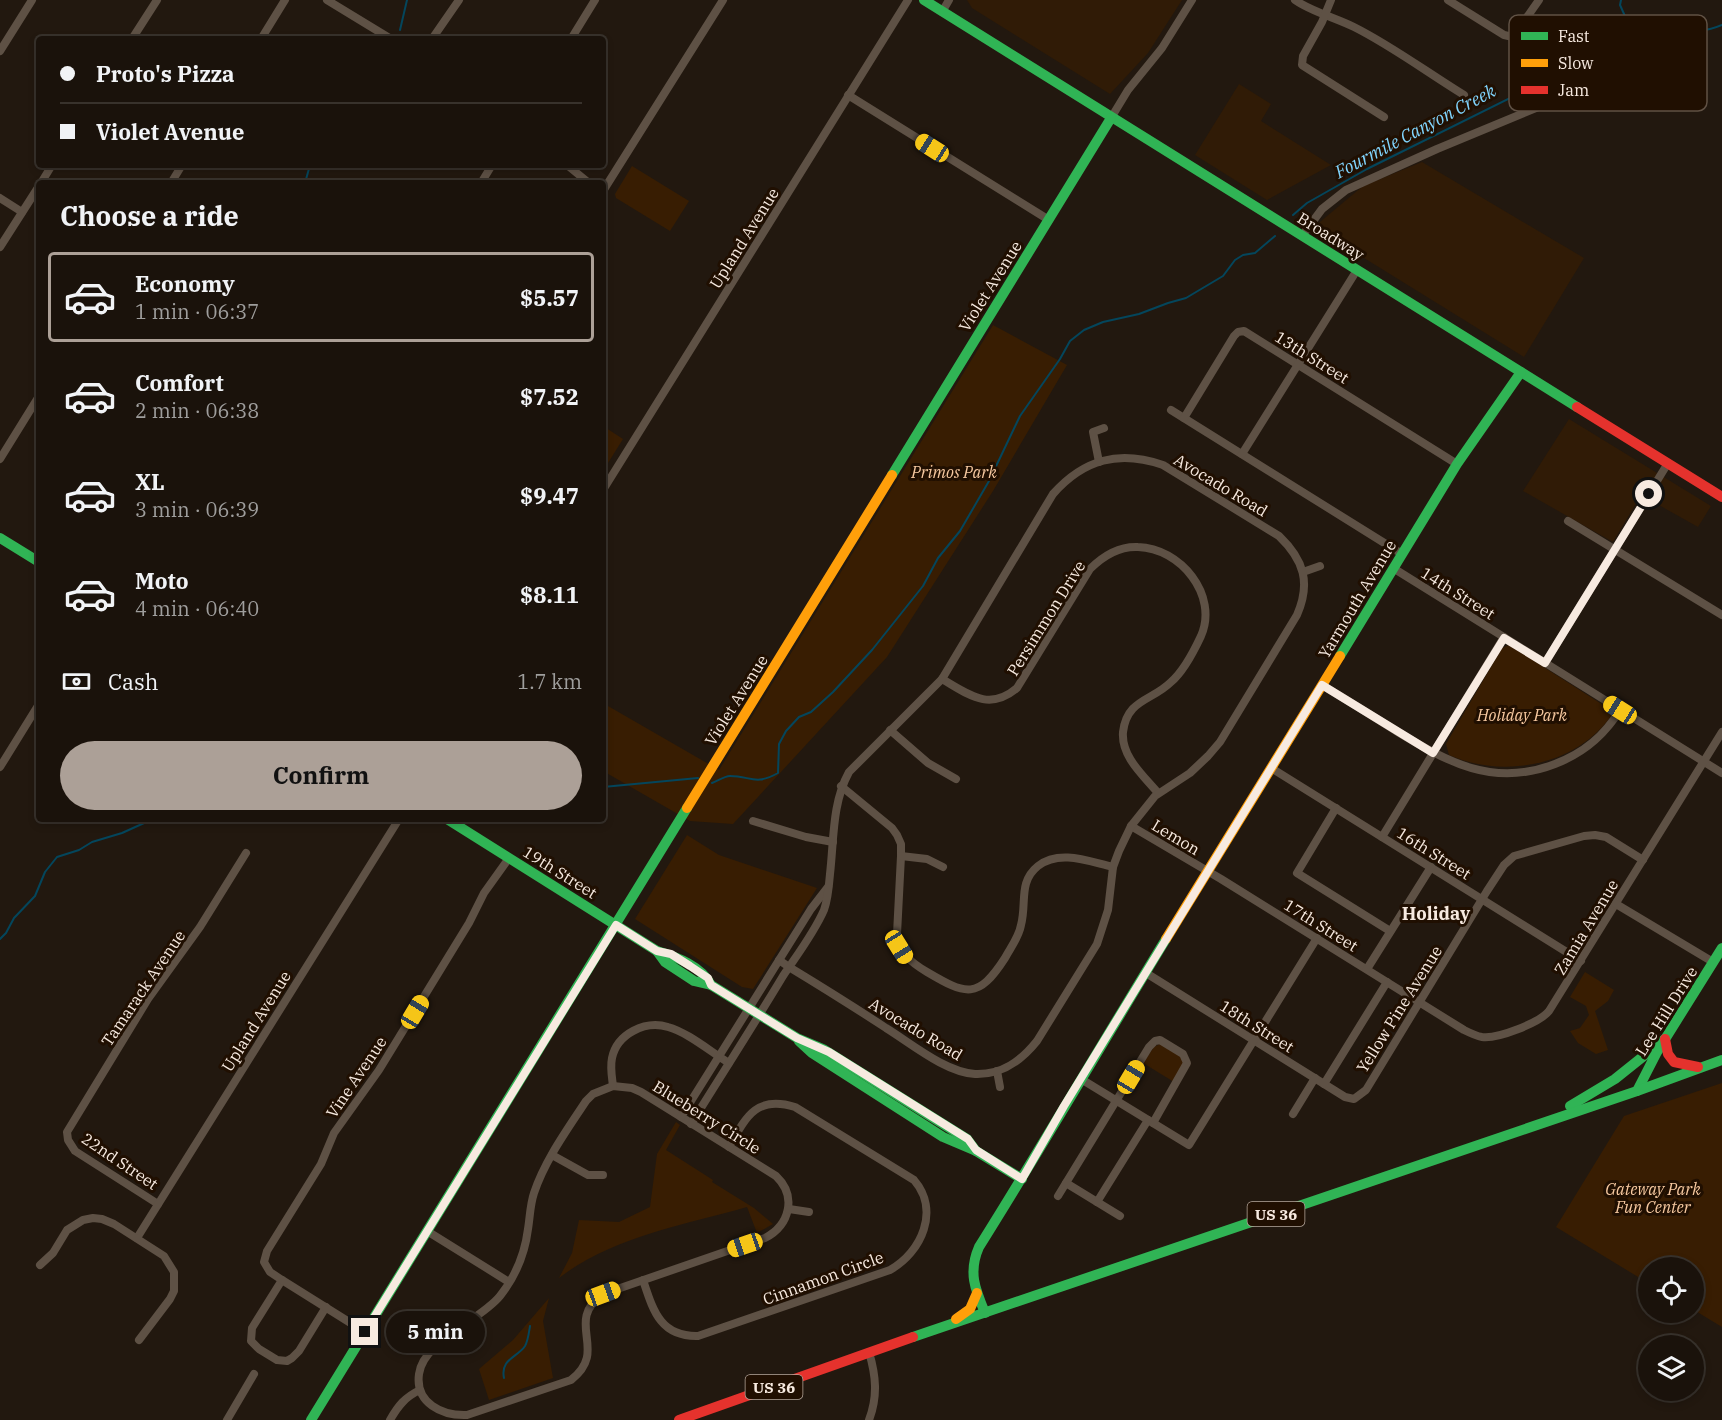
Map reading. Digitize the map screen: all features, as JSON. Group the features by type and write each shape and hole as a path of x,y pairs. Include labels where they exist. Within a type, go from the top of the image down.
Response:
{"main road":[{"name":"Broadway","path":"924,0 1722,497"},
{"name":"Violet Avenue","path":"311,1420 1111,118"},
{"name":"Yarmouth Avenue","path":"985,1313 971,1272 974,1256 1457,464 1521,372"},
{"path":"0,537 36,560"},
{"name":"19th Street","path":"452,822 657,951 671,954 708,978 711,985 759,1015 797,1038 829,1052 968,1139 976,1150 1022,1179"},
{"name":"Lee Hill Drive","path":"1637,1091 1665,1039 1722,948"},
{"path":"1665,1039 1666,1053 1671,1060 1683,1066 1701,1068"},
{"path":"1543,1122 1615,1079 1665,1039"},
{"name":"US 36","path":"679,1420 869,1352 1637,1091 1722,1060"},
{"path":"944,1327 969,1309 977,1293"}],"street":[{"path":"0,51 32,0"},
{"path":"134,36 157,0"},
{"path":"263,36 285,0"},
{"path":"327,0 386,36"},
{"path":"434,36 459,0"},
{"path":"573,36 595,0"},
{"path":"606,186 723,0"},
{"name":"Upland Avenue","path":"606,485 908,0"},
{"path":"942,12 949,0"},
{"name":"Violet Avenue","path":"1111,118 1128,90 1162,48 1192,0"},
{"path":"1295,0 1356,28 1464,96"},
{"path":"1331,0 1303,56 1302,65 1384,117"},
{"path":"1448,0 1509,37"},
{"path":"1529,15 1539,0"},
{"path":"848,95 1049,220"},
{"path":"1302,236 1322,209 1346,190 1529,111"},
{"path":"571,168 585,180"},
{"path":"0,248 36,190"},
{"path":"0,198 22,212"},
{"path":"1242,454 1357,270"},
{"name":"13th Street","path":"1184,418 1238,332 1245,332 1457,464"},
{"path":"0,459 36,401"},
{"path":"1171,410 1402,554"},
{"path":"1099,462 1093,432 1104,428"},
{"name":"Avocado Road","path":"691,1124 789,967 824,910 829,886 836,804 841,786 858,761 942,679 1053,494 1075,473 1099,462 1133,458 1163,465 1279,536 1291,548 1303,572 1302,604 1297,615 1220,742 1190,773 1158,793 1139,813 1119,850 1113,867 1114,889 1097,944 1037,1041 1016,1064 997,1071 977,1074 964,1073 947,1067 789,967 779,960"},
{"path":"1545,663 1668,463"},
{"path":"1568,521 1722,615"},
{"name":"Persimmon Drive","path":"942,679 981,700 1001,699 1010,695 1017,688 1090,569 1109,554 1125,548 1149,548 1161,552 1193,576 1199,587 1205,611 1201,636 1180,673 1160,691 1138,703 1126,720 1123,734 1129,758 1158,793"},
{"path":"1303,572 1320,566"},
{"name":"14th Street","path":"1393,568 1722,773"},
{"path":"1382,837 1504,638"},
{"path":"1322,685 1433,753 1461,766 1508,774 1536,770 1558,763 1588,747 1606,731 1620,710"},
{"path":"0,767 36,709"},
{"path":"890,730 928,763 956,779"},
{"name":"Zamia Avenue","path":"1420,1002 1473,1034 1485,1037 1498,1035 1545,1016 1722,732"},
{"name":"16th Street","path":"1271,768 1581,961"},
{"path":"841,786 892,828 901,844 897,934 899,947 913,963 954,988 967,990 977,988 993,977 1016,939 1023,916 1023,889 1033,871 1041,864 1053,858 1067,857 1113,867"},
{"path":"1336,808 1297,873 1390,931"},
{"path":"753,821 806,837 833,842"},
{"name":"Upland Avenue","path":"137,1238 397,822"},
{"name":"Lemon","path":"1131,826 1208,871"},
{"name":"Yellow Pine Avenue","path":"1354,1098 1366,1090 1504,865 1514,856 1595,835 1606,837 1643,860"},
{"name":"Tamarack Avenue","path":"68,1140 67,1131 148,999 200,927 246,853"},
{"path":"901,856 927,859 942,867"},
{"name":"Vine Avenue","path":"282,1280 270,1272 264,1262 267,1251 321,1164 334,1133 379,1070 469,923 484,893 509,858"},
{"path":"1367,969 1431,867"},
{"name":"17th Street","path":"1208,871 1420,1002"},
{"path":"681,1117 811,909 829,886"},
{"path":"1617,903 1713,962"},
{"path":"1081,1078 1189,1145 1317,938"},
{"name":"18th Street","path":"1146,973 1345,1097 1354,1098"},
{"path":"1324,1084 1388,982"},
{"path":"729,1063 669,1027 641,1023 625,1037 615,1050 611,1070 613,1086 593,1094 586,1101 540,1178 533,1195 525,1247 509,1282 488,1309 429,1352 422,1364 419,1374 420,1390 424,1398 440,1412 453,1416 466,1415 571,1380 589,1366 584,1321 588,1308 603,1294 765,1238 776,1232 786,1218 789,1209 809,1212"},
{"path":"1058,1196 1152,1043 1160,1040 1168,1043 1184,1054 1187,1063 1097,1202"},
{"path":"997,1071 1000,1087"},
{"path":"1293,1114 1315,1078"},
{"name":"Blueberry Circle","path":"613,1086 632,1088 781,1181 788,1192 789,1209"},
{"name":"Cinnamon Circle","path":"643,1280 656,1315 674,1335 698,1336 890,1270 903,1261 922,1233 931,1202 919,1186 908,1176 800,1109 768,1100 750,1114 729,1147"},
{"name":"22nd Street","path":"68,1140 75,1151 158,1204"},
{"path":"552,1155 588,1175 603,1175"},
{"path":"1066,1183 1120,1216"},
{"path":"40,1265 53,1253 68,1230 83,1220 102,1219 114,1224 164,1256 170,1263 175,1281 170,1299 140,1340"},
{"path":"427,1231 509,1282"},
{"path":"326,1307 297,1355 284,1360 267,1355 251,1341 252,1328 282,1280 326,1307 365,1332"},
{"path":"869,1352 876,1385 869,1420"},
{"path":"227,1420 254,1374"},
{"path":"390,1420 400,1403 420,1390"}],"shaded area":[{"path":"967,0 1182,0 1148,53 1110,94 972,8"},
{"path":"1239,84 1271,104 1261,121 1331,165 1267,200 1195,155"},
{"path":"1422,162 1584,258 1524,357 1314,227 1363,186"},
{"path":"1569,419 1711,506 1698,527 1641,495 1613,542 1523,491"}],"green space":[{"path":"632,166 689,201 670,231 616,198 615,194"},
{"name":"Primos Park","path":"993,325 1067,365 993,491 887,657 733,824 690,821 606,773 606,709 608,706 719,770"},
{"path":"606,428 623,439 606,466"},
{"name":"Holiday Park","path":"1509,645 1614,712 1599,730 1581,745 1539,763 1493,766 1471,763 1449,755 1446,744 1502,648"},
{"path":"687,835 719,855 817,888 753,989 742,987 635,919"},
{"path":"1585,972 1614,990 1608,1001 1595,1011 1608,1050 1596,1054 1578,1043 1570,1031 1580,1028 1589,1015 1586,1006 1570,997"},
{"path":"1160,1044 1183,1058 1183,1065 1174,1082 1143,1063 1154,1047"},
{"name":"Gateway Park Fun Center","path":"1722,1083 1722,1327 1704,1316 1704,1257 1638,1257 1638,1277 1556,1227 1624,1116"},
{"path":"676,1122 680,1125 666,1150 754,1208 773,1224 757,1233 747,1207 625,1242 580,1264 559,1278 572,1253 579,1220 619,1222 650,1207 657,1154"},
{"path":"549,1298 543,1321 553,1378 489,1400 479,1369 513,1340"}],"waterway":[{"path":"400,30 407,0"},
{"path":"1621,0 1620,5 1624,15"},
{"name":"Fourmile Canyon Creek","path":"1707,29 1722,25"},
{"name":"Fourmile Canyon Creek","path":"1293,215 1307,203 1367,169 1509,99"},
{"path":"306,180 309,168"},
{"name":"Fourmile Canyon Creek","path":"712,783 728,776 758,780 778,773 779,744 786,731 799,717 811,712 833,692 872,650 923,586 938,558 960,531 989,481 1020,416 1070,341 1084,330 1103,322 1139,314 1186,298 1223,276 1235,260 1243,255 1255,253 1275,236"},
{"name":"Fourmile Canyon Creek","path":"606,787 698,778"},
{"name":"Fourmile Canyon Creek","path":"0,939 14,918 35,896 45,872 57,857 146,822"},
{"path":"504,1378 503,1372 507,1362 525,1346 530,1326"}],"traffic: fast":[{"path":"924,0 1577,407"},
{"path":"892,475 1111,118"},
{"path":"1340,656 1457,464 1521,372"},
{"path":"0,538 36,560"},
{"path":"311,1420 687,808"},
{"path":"452,822 657,951 695,967 711,985"},
{"path":"985,1313 978,1296 973,1273 979,1247 1166,939"},
{"path":"1637,1091 1657,1052 1722,948"},
{"path":"657,951 665,962 694,981 711,985 797,1038 823,1049 967,1139 976,1151"},
{"path":"1570,1106 1615,1079 1665,1039"},
{"path":"799,1041 812,1053 943,1137 976,1151 1022,1179"},
{"path":"913,1337 1722,1060"}],"traffic: slow":[{"path":"687,808 892,475"},
{"path":"1166,939 1340,656"},
{"path":"956,1319 970,1309 977,1293"}],"traffic: jam":[{"path":"1577,407 1722,497"},
{"path":"1665,1039 1668,1054 1674,1062 1698,1067"},
{"path":"679,1420 913,1337"}],"district":[{"name":"Holiday","path":"1436,913"}],"route":[{"path":"365,1332 616,925 657,951 671,954 705,975 711,985 797,1038 829,1052 968,1139 976,1150 1022,1179 1064,1106 1322,685 1433,753 1504,638 1545,663 1649,494"}]}
